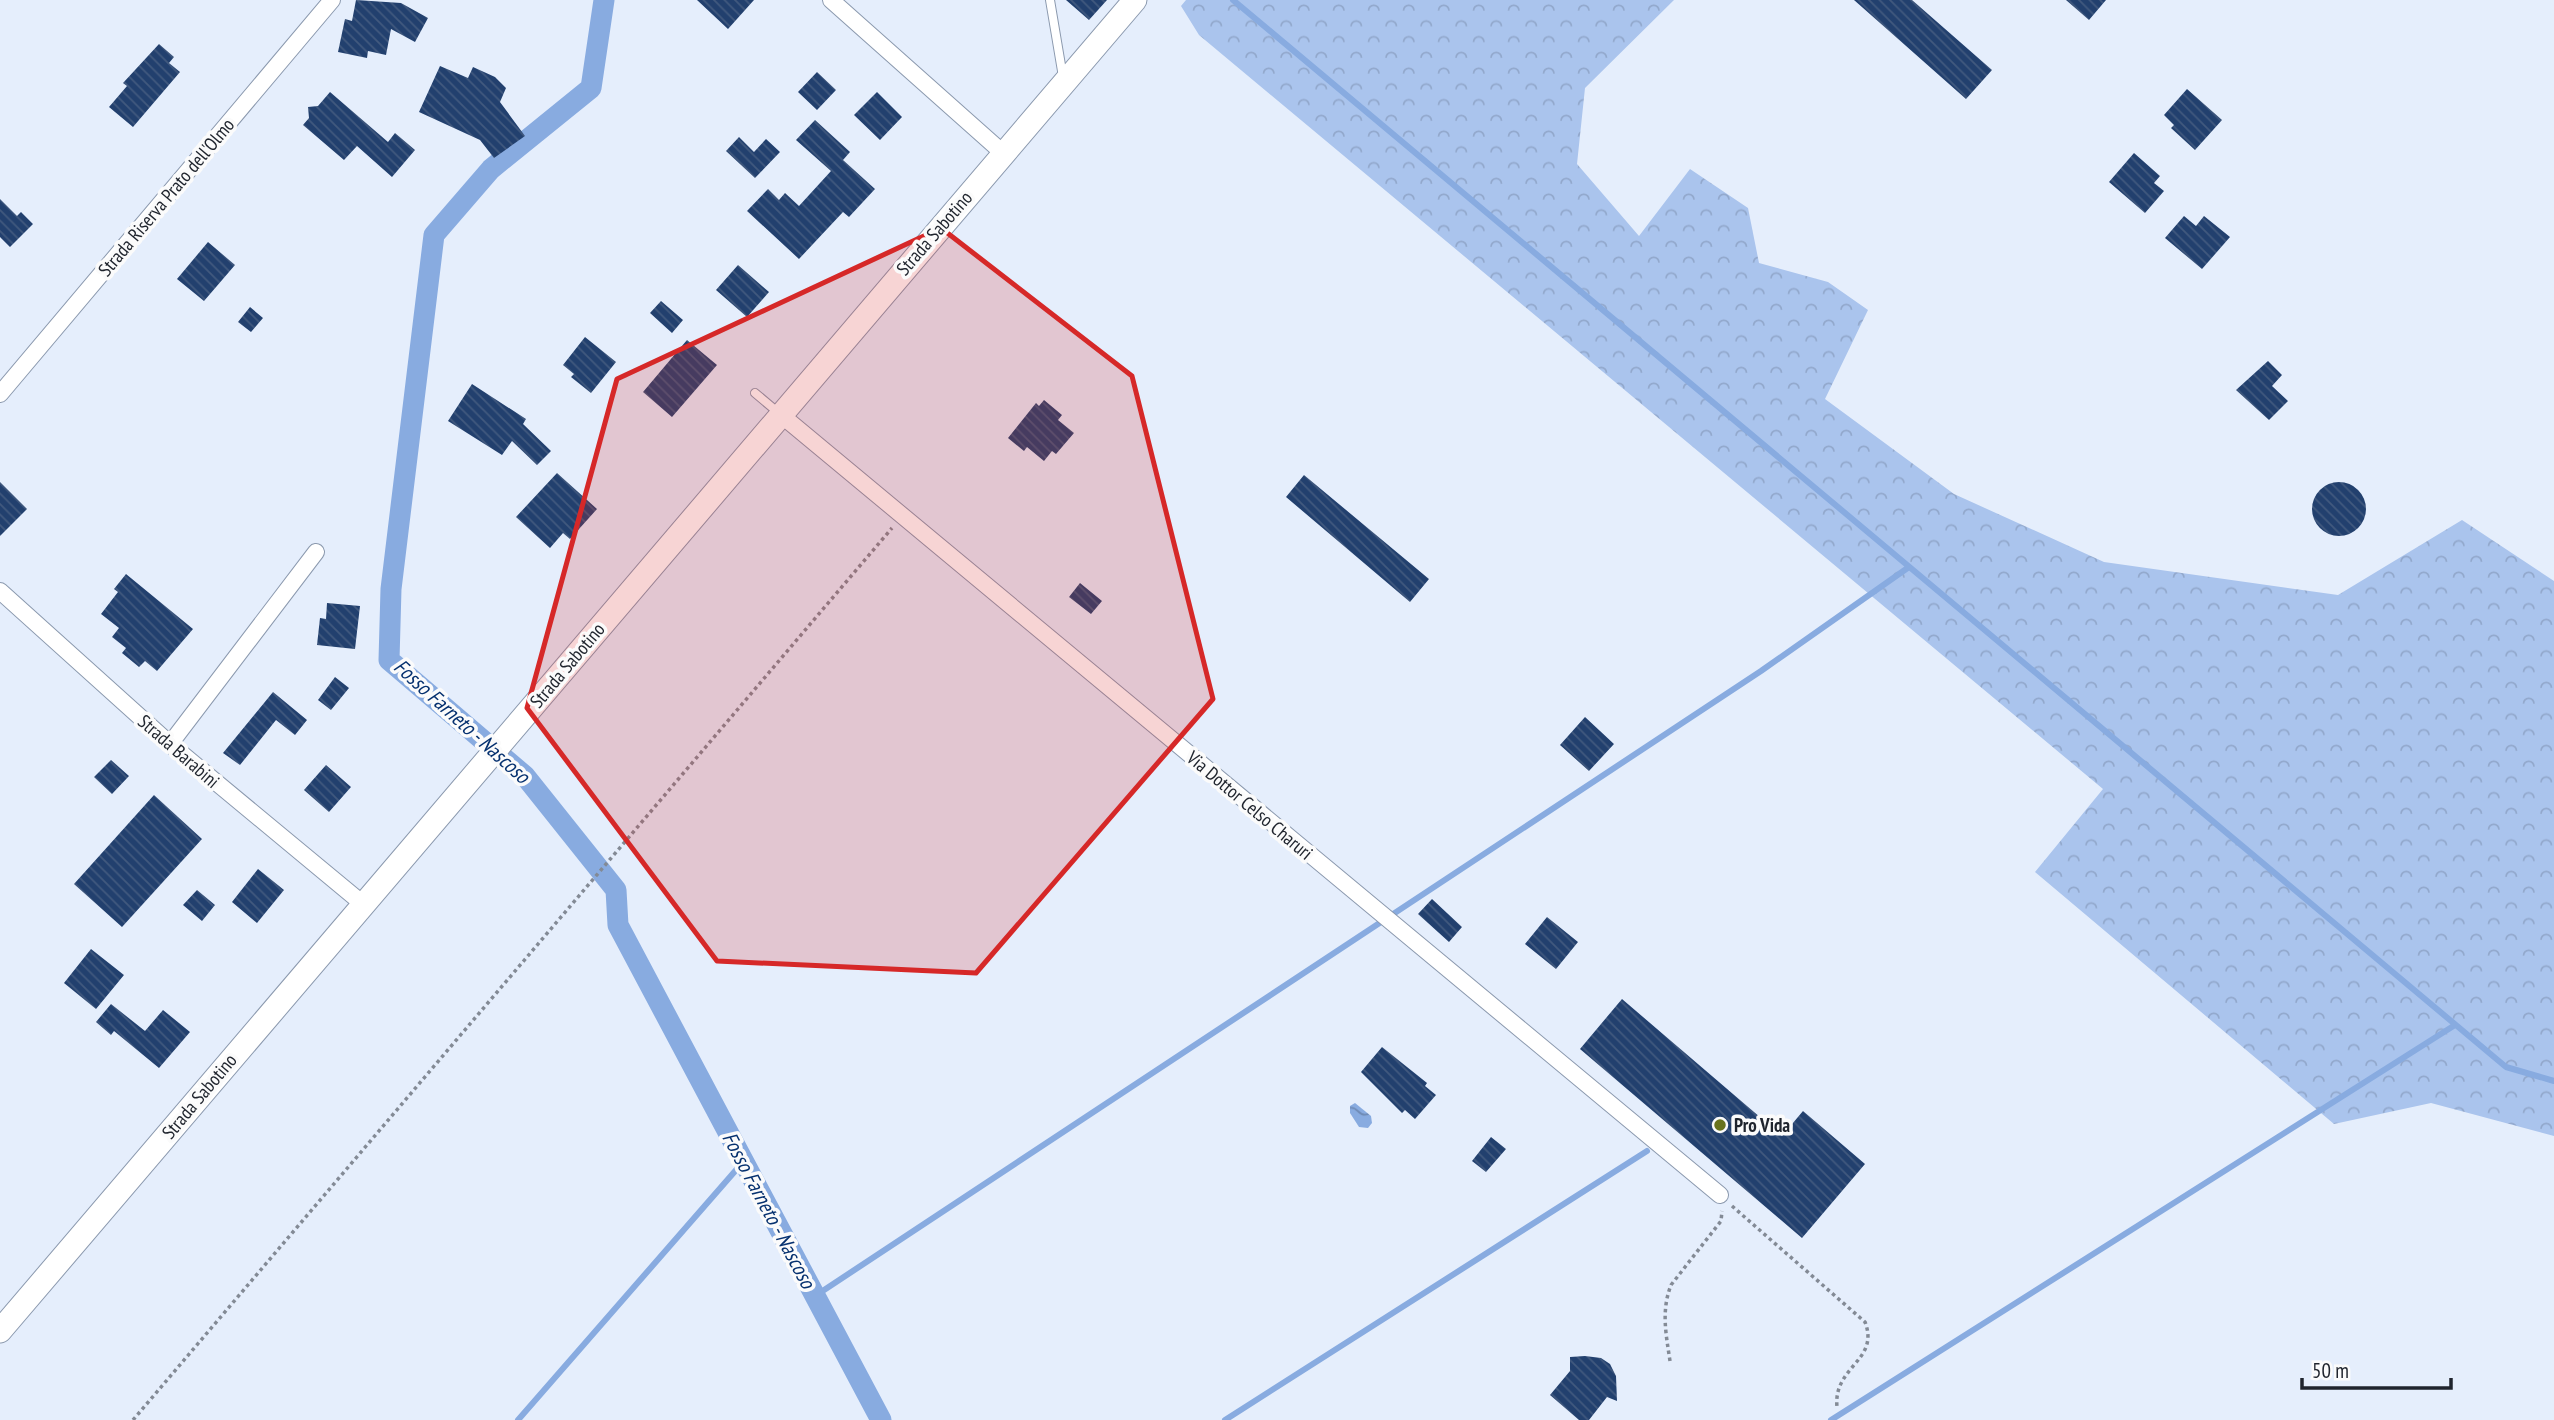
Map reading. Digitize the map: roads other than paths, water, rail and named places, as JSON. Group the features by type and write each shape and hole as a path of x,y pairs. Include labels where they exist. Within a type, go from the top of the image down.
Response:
{"street":[{"name":"Strada Riserva Prato dell'Olmo","path":"0,394 332,0"},
{"path":"831,0 1003,153"},
{"name":"Strada Sabotino","path":"0,1331 1135,0"},
{"name":"Via Dottor Celso Charuri","path":"780,414 1720,1195"},
{"path":"170,744 316,552"},
{"name":"Strada Barabini","path":"0,591 170,744 363,904"}],"lane":[{"path":"1050,0 1064,83"},
{"path":"755,393 780,414"}],"water":[{"path":"1355,1103 1371,1116 1372,1123 1368,1128 1359,1127 1350,1113 1350,1106"}],"waterway":[{"name":"Fosso Farneto - Nascoso","path":"604,0 591,88 491,169 434,235 391,589 389,660 525,776 616,890 618,925 881,1420"},
{"path":"1233,0 2506,1067 2554,1081"},
{"path":"815,1296 1761,671 1909,567"},
{"path":"1831,1420 2455,1025"},
{"path":"1225,1420 1647,1151"},
{"path":"518,1420 743,1162"}],"place":[{"name":"Pro Vida","path":"1720,1125"}]}
